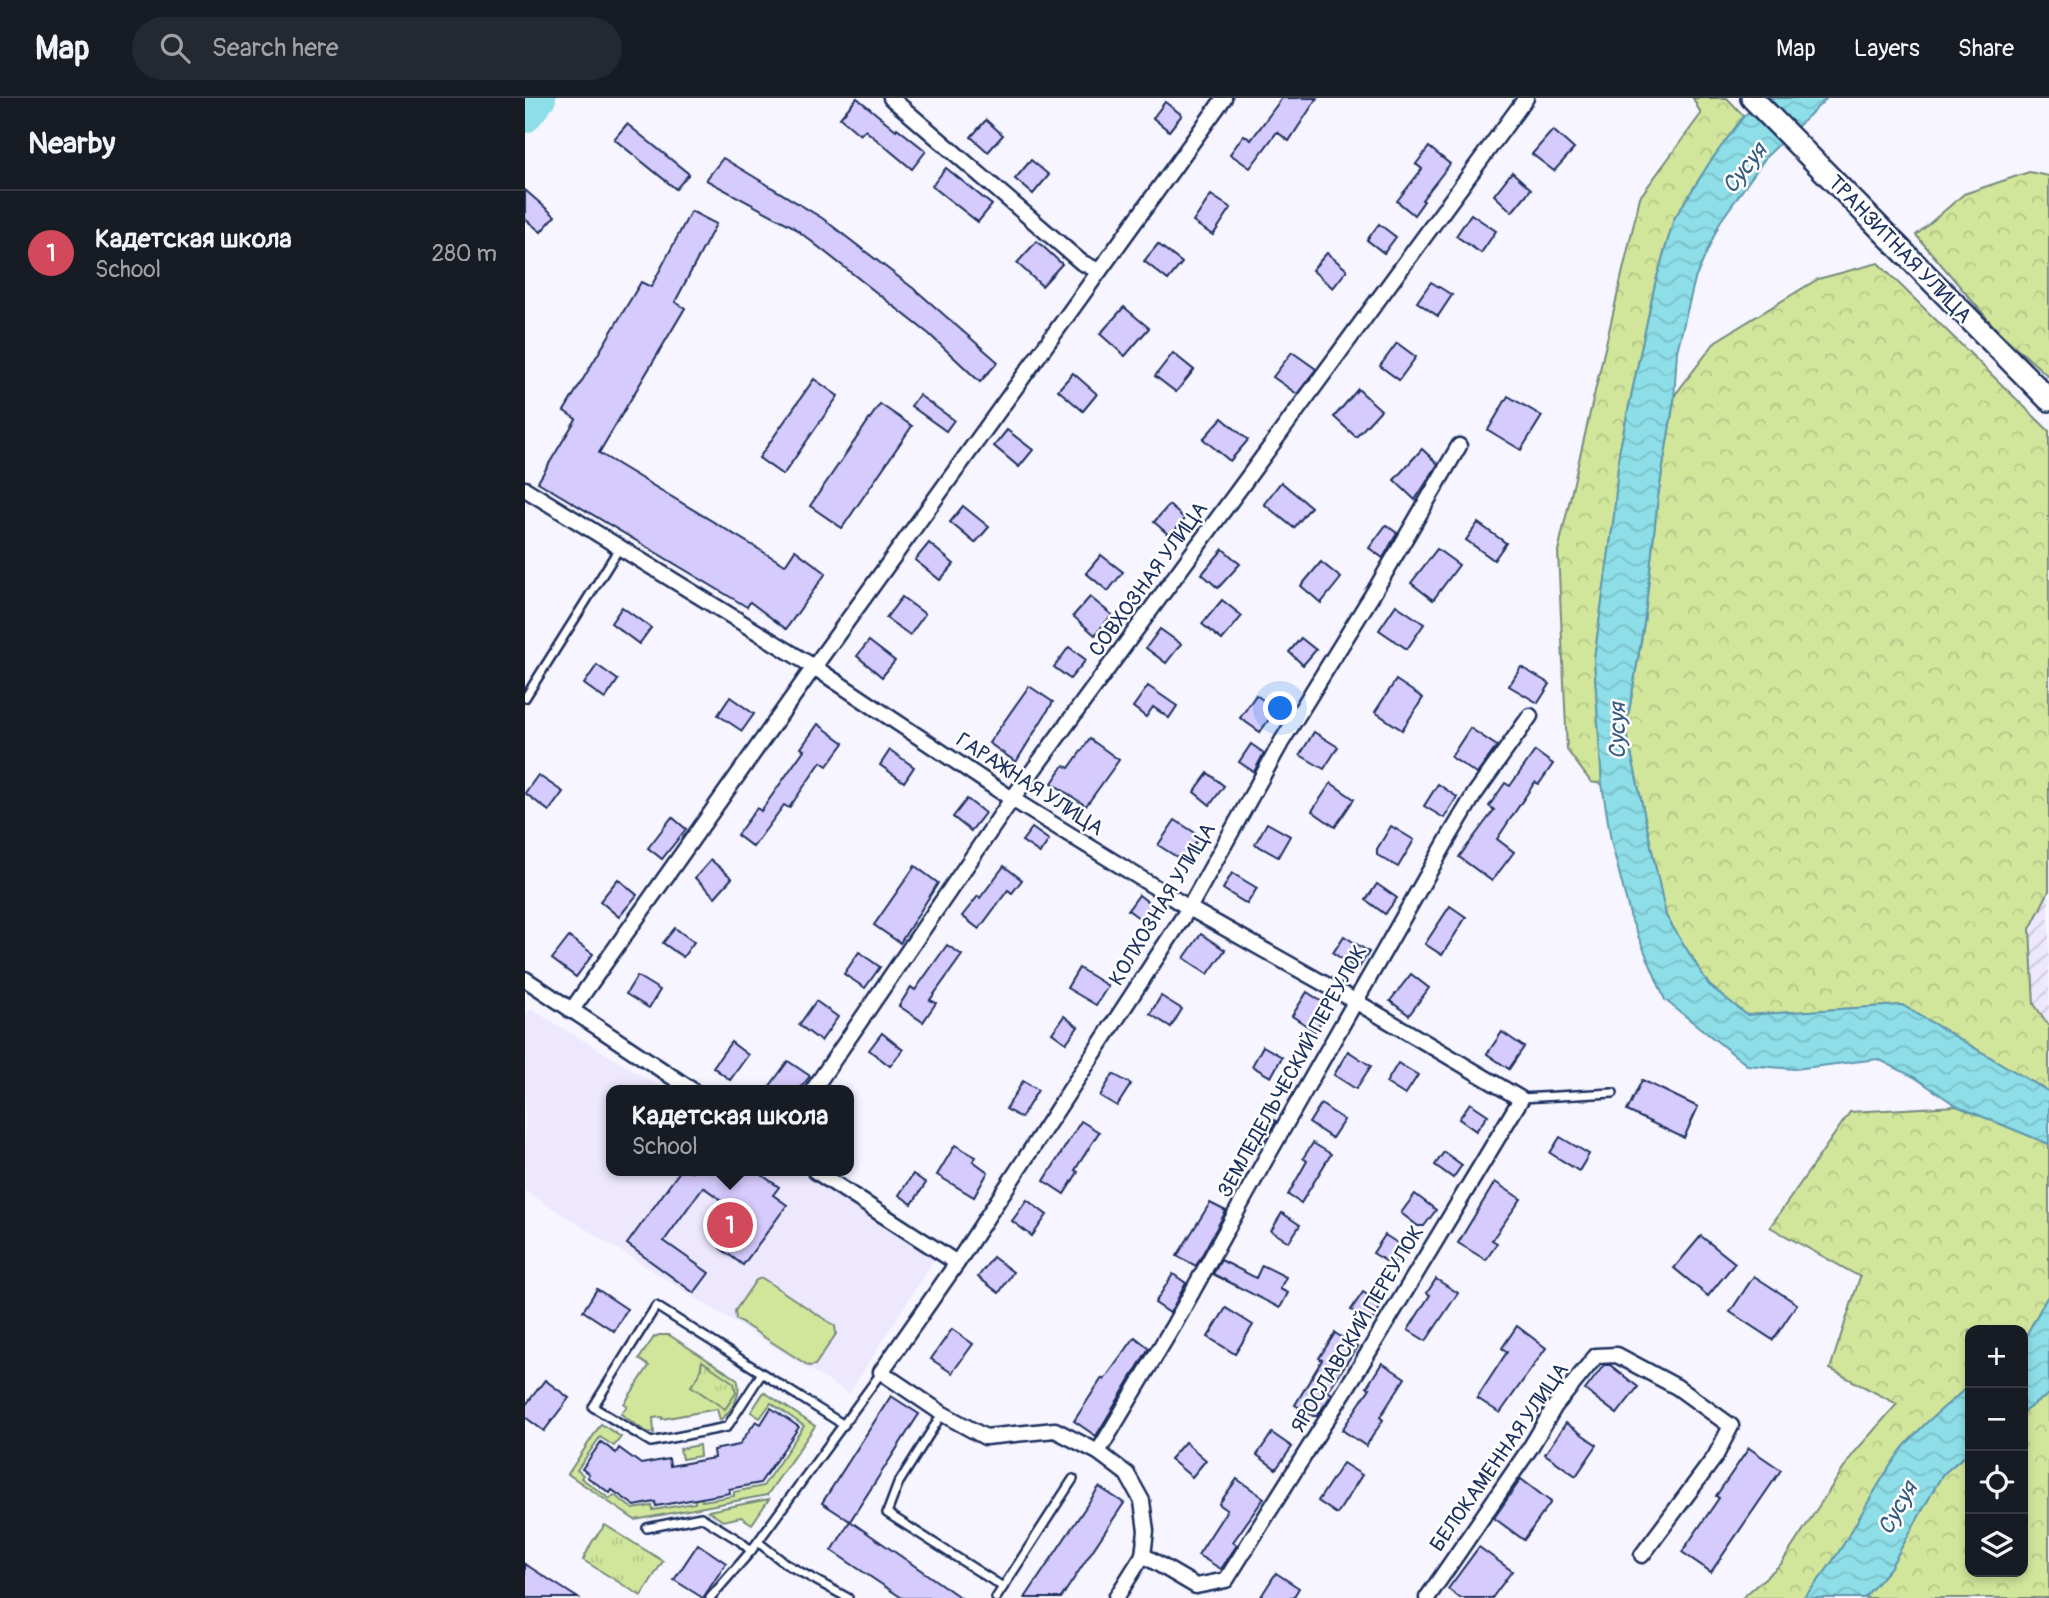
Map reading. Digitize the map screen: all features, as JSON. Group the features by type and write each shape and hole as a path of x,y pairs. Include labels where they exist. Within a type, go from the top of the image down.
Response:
{"main road":[{"name":"ТРАНЗИТНАЯ УЛИЦА","path":"1752,98 2049,400"}],"street":[{"path":"891,98 1081,262 1099,271"},
{"path":"571,1011 814,667 1224,98"},
{"name":"СОВХОЗНАЯ УЛИЦА","path":"816,1085 1012,799 1526,98"},
{"name":"КОЛХОЗНАЯ УЛИЦА","path":"881,1372 957,1263 1189,908 1282,741 1374,592 1459,446"},
{"name":"ГАРАЖНАЯ УЛИЦА","path":"525,489 814,667 1012,799 1189,908 1521,1098"},
{"name":"ЗЕМЛЕДЕЛЬЧЕСКИЙ ПЕРЕУЛОК","path":"1098,1452 1175,1323 1474,795 1530,716"},
{"path":"526,983 684,1085"},
{"name":"ЯРОСЛАВСКИЙ ПЕРЕУЛОК","path":"1143,1555 1196,1586 1226,1580 1359,1368 1521,1098"},
{"path":"823,1176 957,1263"},
{"name":"БЕЛОКАМЕННАЯ УЛИЦА","path":"1427,1598 1530,1448 1555,1406 1596,1356 1617,1355 1677,1387 1731,1426 1715,1457 1642,1555"},
{"path":"881,1372 985,1437 1055,1430 1098,1452 1127,1474 1142,1501 1146,1531 1143,1555 1116,1598"}],"lane":[{"path":"525,698 620,547"},
{"path":"1521,1098 1613,1093"},
{"path":"762,1373 727,1427 651,1442 593,1407 656,1306 762,1373 844,1425"},
{"path":"711,1598 751,1552 881,1372"},
{"path":"943,1413 898,1484 887,1513 1003,1587"},
{"path":"996,1598 1073,1479"},
{"path":"647,1528 701,1517 740,1541 751,1552"},
{"path":"758,1542 786,1564 848,1598"}],"shaded area":[{"path":"2049,891 2049,1034 2034,1004 2030,929"},
{"path":"531,1009 658,1085 606,1085 606,1176 804,1176 935,1258 849,1394 525,1191 525,1017"}],"green space":[{"path":"1693,98 1727,98 1744,116 1710,162 1674,219 1655,284 1619,453 1614,516 1594,659 1602,784 1591,782 1567,750 1558,551 1640,197 1701,114"},
{"path":"2029,172 2049,176 2049,377 1997,330 1916,235 1964,194"},
{"path":"1878,263 2049,431 2049,891 2030,929 2034,1004 2049,1026 2049,1092 1902,1005 1747,1015 1709,985 1666,916 1626,729 1644,623 1658,497 1675,395 1716,341 1818,279"},
{"path":"1957,1106 2049,1144 2049,1294 2028,1332 2028,1325 1965,1325 1965,1389 1931,1419 1897,1456 1842,1547 1803,1598 1742,1598 1781,1564 1853,1454 1897,1404 1830,1369 1860,1277 1770,1227 1850,1112"},
{"path":"762,1278 835,1326 836,1334 815,1365 809,1366 736,1319 735,1311 756,1280"},
{"path":"669,1335 737,1379 739,1390 735,1402 720,1420 717,1409 662,1419 653,1418 654,1433 646,1432 621,1414 627,1406 624,1404 649,1366 639,1359 654,1337"},
{"path":"702,1361 734,1383 736,1393 725,1409 691,1386 699,1375"},
{"path":"764,1392 815,1426 767,1495 635,1520 568,1474 601,1424 621,1437 614,1446 600,1437 577,1470 583,1475 581,1478 610,1499 614,1495 633,1509 652,1506 653,1510 695,1503 695,1499 702,1498 702,1501 734,1496 734,1492 763,1486 804,1426 771,1403 760,1418 751,1412"},
{"path":"2049,1394 2049,1598 1864,1598 1890,1568 1942,1475 1965,1455 1965,1577 2028,1577 2028,1409"},
{"path":"699,1445 700,1456 682,1459 680,1449"},
{"path":"769,1499 752,1524 741,1517 723,1521 708,1511"},
{"path":"605,1525 663,1561 641,1596 583,1560"}],"water":[{"name":"Сусуя","path":"1765,98 1827,98 1766,157 1720,222 1695,279 1677,351 1674,400 1658,497 1644,623 1626,729 1666,916 1709,985 1747,1015 1902,1005 2049,1092 2049,1144 1957,1106 1914,1077 1878,1059 1795,1069 1747,1065 1665,1000 1631,919 1611,841 1602,784 1594,659 1614,516 1619,453 1655,284 1674,219 1710,162 1744,116"},
{"path":"2049,1294 2049,1394 2028,1409 2028,1388 2028,1332"},
{"name":"Сусуя","path":"1965,1389 1965,1455 1942,1475 1890,1568 1864,1598 1803,1598 1842,1547 1897,1456 1931,1419"}],"building":[{"path":"857,98 926,151 912,169 865,130 860,135 840,118"},
{"path":"1282,98 1317,98 1289,141 1277,132 1250,168 1230,154 1244,135 1251,140"},
{"path":"1165,102 1182,115 1169,131 1153,118"},
{"path":"986,120 1003,135 988,152 971,137"},
{"path":"627,124 689,174 676,189 614,139"},
{"path":"1553,130 1574,149 1554,171 1532,154"},
{"path":"1429,147 1450,164 1422,200 1424,201 1414,215 1397,201 1422,169 1416,164"},
{"path":"723,158 822,218 918,292 998,362 980,382 929,334 792,226 706,180"},
{"path":"1031,160 1049,175 1033,194 1015,179"},
{"path":"946,168 992,205 978,222 932,186"},
{"path":"1512,172 1531,189 1512,212 1494,195"},
{"path":"525,190 555,216 541,232 525,219"},
{"path":"1211,195 1231,208 1213,235 1193,222"},
{"path":"691,211 716,224 675,302 685,308 599,453 785,565 795,550 826,573 786,629 750,602 747,607 538,482 576,419 564,411 641,282 651,287"},
{"path":"1471,214 1496,231 1481,253 1456,236"},
{"path":"1379,224 1396,237 1384,253 1367,240"},
{"path":"1037,241 1062,264 1042,286 1017,263"},
{"path":"1158,244 1182,263 1168,280 1144,261"},
{"path":"1327,253 1347,270 1333,288 1312,270"},
{"path":"1431,282 1452,295 1438,316 1417,302"},
{"path":"1124,307 1149,328 1125,356 1100,334"},
{"path":"1397,343 1416,357 1399,380 1380,366"},
{"path":"1292,352 1316,369 1297,394 1273,377"},
{"path":"1173,353 1194,370 1176,392 1155,376"},
{"path":"1073,373 1097,394 1083,411 1058,390"},
{"path":"814,379 838,396 783,475 759,458"},
{"path":"1358,389 1381,410 1356,437 1334,417"},
{"path":"919,395 954,420 946,431 911,406"},
{"path":"1508,396 1542,416 1521,450 1488,430"},
{"path":"880,404 912,426 842,528 810,506"},
{"path":"1222,418 1248,440 1230,461 1203,439"},
{"path":"1007,430 1033,450 1019,467 994,446"},
{"path":"1422,449 1438,464 1415,500 1394,480"},
{"path":"1281,482 1311,507 1294,528 1264,504"},
{"path":"1169,505 1185,519 1170,536 1154,522"},
{"path":"963,506 989,527 975,543 950,522"},
{"path":"1478,523 1506,543 1494,560 1466,540"},
{"path":"1386,525 1397,533 1383,558 1369,548"},
{"path":"929,543 954,564 940,580 915,560"},
{"path":"1223,549 1240,564 1218,588 1202,574"},
{"path":"1437,549 1459,565 1433,600 1411,583"},
{"path":"1101,555 1123,572 1108,591 1086,573"},
{"path":"1321,562 1341,578 1321,603 1301,586"},
{"path":"902,597 925,614 910,635 886,618"},
{"path":"1090,597 1112,615 1095,635 1073,616"},
{"path":"1222,600 1242,616 1222,640 1202,624"},
{"path":"1396,605 1424,624 1407,649 1379,630"},
{"path":"622,607 651,628 639,644 611,623"},
{"path":"1160,629 1181,644 1166,663 1146,648"},
{"path":"1301,638 1316,650 1303,665 1289,652"},
{"path":"869,641 895,661 882,677 857,656"},
{"path":"1069,647 1086,660 1070,679 1054,667"},
{"path":"597,665 618,680 605,699 584,684"},
{"path":"1521,667 1550,684 1538,703 1509,686"},
{"path":"1396,680 1423,698 1402,730 1375,712"},
{"path":"1029,686 1053,702 1016,762 989,743"},
{"path":"1148,686 1177,706 1169,718 1153,707 1146,717 1133,707"},
{"path":"1256,695 1276,709 1260,732 1240,718"},
{"path":"730,697 754,714 742,731 718,715"},
{"path":"818,724 844,743 827,766 821,762 789,808 784,805 753,847 737,835 757,808 761,811 804,750 801,748"},
{"path":"1470,728 1497,746 1477,774 1451,757"},
{"path":"1314,732 1338,747 1324,769 1300,755"},
{"path":"1090,739 1119,760 1086,806 1052,783 1064,765 1069,768"},
{"path":"1251,744 1264,753 1254,772 1239,762"},
{"path":"890,750 914,767 904,782 880,765"},
{"path":"1535,751 1553,764 1539,784 1535,782 1497,839 1514,852 1492,881 1459,857 1494,810 1489,806 1505,783 1510,786"},
{"path":"1208,773 1224,786 1210,805 1194,792"},
{"path":"538,775 563,792 549,811 525,793"},
{"path":"1331,783 1354,799 1335,827 1312,811"},
{"path":"1438,784 1457,797 1444,818 1424,806"},
{"path":"967,799 985,813 971,831 953,817"},
{"path":"672,817 686,829 662,859 648,848"},
{"path":"1175,820 1200,836 1183,861 1158,845"},
{"path":"1267,823 1290,836 1278,857 1255,844"},
{"path":"1391,826 1414,840 1398,867 1377,855 1377,849"},
{"path":"1032,828 1049,840 1040,853 1022,841"},
{"path":"711,860 732,878 715,897 695,878"},
{"path":"915,866 938,883 900,943 874,925"},
{"path":"1004,866 1022,880 1012,893 1008,890 979,929 962,916 978,896 980,898"},
{"path":"1232,873 1257,888 1247,904 1223,889"},
{"path":"618,879 637,895 619,917 600,901"},
{"path":"1377,884 1397,898 1385,914 1366,900"},
{"path":"1139,895 1157,909 1146,923 1128,910"},
{"path":"1450,906 1466,917 1442,955 1425,944"},
{"path":"675,928 694,942 683,957 663,943"},
{"path":"1201,934 1225,950 1208,974 1184,958"},
{"path":"1344,936 1369,952 1358,969 1333,953"},
{"path":"569,937 593,954 576,977 552,959"},
{"path":"947,945 962,955 930,1000 936,1003 923,1022 899,1006 911,987 915,990"},
{"path":"859,952 880,967 865,988 844,974"},
{"path":"1079,968 1108,986 1096,1005 1067,988"},
{"path":"1411,974 1429,988 1409,1015 1390,1001"},
{"path":"637,976 660,990 649,1008 626,994"},
{"path":"1307,992 1330,1007 1315,1031 1292,1016"},
{"path":"1161,996 1182,1009 1171,1027 1150,1014"},
{"path":"816,1001 838,1017 821,1041 799,1025"},
{"path":"1064,1016 1078,1027 1066,1043 1052,1033"},
{"path":"1502,1032 1524,1047 1509,1069 1487,1054"},
{"path":"882,1033 903,1050 890,1066 869,1050"},
{"path":"731,1042 748,1055 730,1080 713,1067"},
{"path":"1263,1046 1282,1057 1271,1077 1252,1066"},
{"path":"1348,1051 1371,1066 1356,1089 1334,1075"},
{"path":"788,1061 810,1076 803,1085 771,1085"},
{"path":"1398,1063 1418,1075 1405,1095 1386,1083"},
{"path":"1113,1074 1131,1084 1117,1106 1100,1096"},
{"path":"1642,1080 1698,1107 1684,1138 1627,1111"},
{"path":"1023,1081 1038,1090 1021,1118 1006,1109"},
{"path":"1470,1103 1488,1115 1476,1131 1459,1119"},
{"path":"1321,1104 1344,1120 1332,1138 1309,1123"},
{"path":"1263,1113 1276,1121 1266,1140 1251,1131"},
{"path":"1081,1121 1099,1132 1075,1170 1078,1172 1064,1194 1044,1181"},
{"path":"1560,1137 1589,1154 1579,1171 1550,1153"},
{"path":"1313,1143 1331,1154 1301,1203 1288,1195 1307,1161 1303,1158"},
{"path":"955,1145 976,1157 973,1161 988,1172 974,1197 937,1175"},
{"path":"1444,1152 1462,1165 1453,1178 1435,1165"},
{"path":"913,1174 926,1183 912,1204 899,1195"},
{"path":"676,1176 763,1176 779,1187 773,1195 787,1205 743,1265 720,1248 743,1216 703,1187 664,1241 709,1273 694,1293 627,1244"},
{"path":"1495,1182 1521,1199 1492,1240 1497,1243 1486,1260 1458,1243"},
{"path":"1415,1194 1436,1210 1424,1226 1418,1226 1401,1213"},
{"path":"1027,1200 1047,1215 1032,1236 1012,1221"},
{"path":"1210,1203 1226,1211 1196,1266 1177,1256"},
{"path":"1282,1213 1300,1225 1289,1242 1271,1231"},
{"path":"1385,1235 1404,1247 1392,1265 1373,1253"},
{"path":"1701,1236 1735,1263 1708,1296 1674,1268"},
{"path":"993,1257 1013,1272 999,1293 978,1277"},
{"path":"1221,1260 1256,1278 1262,1265 1286,1277 1280,1289 1288,1293 1280,1308 1213,1274"},
{"path":"1173,1274 1186,1283 1170,1313 1155,1303"},
{"path":"1754,1276 1797,1304 1773,1340 1730,1312"},
{"path":"1436,1279 1458,1293 1426,1341 1408,1330 1430,1295 1427,1293"},
{"path":"597,1289 627,1309 614,1331 583,1311"},
{"path":"1363,1292 1382,1304 1371,1322 1351,1310"},
{"path":"1226,1308 1253,1325 1235,1354 1208,1337"},
{"path":"1517,1326 1546,1348 1500,1413 1477,1398 1507,1352 1502,1348"},
{"path":"952,1329 973,1344 952,1373 931,1359"},
{"path":"1335,1333 1357,1347 1328,1391 1332,1394 1317,1416 1313,1416 1295,1405"},
{"path":"1135,1337 1149,1348 1096,1436 1074,1421 1102,1378 1104,1380"},
{"path":"1382,1363 1405,1378 1380,1417 1383,1420 1366,1446 1342,1430 1370,1388 1367,1387"},
{"path":"1604,1365 1610,1365 1638,1387 1617,1414 1585,1390"},
{"path":"545,1380 569,1398 544,1431 525,1417 525,1406"},
{"path":"891,1396 919,1414 850,1521 822,1503"},
{"path":"771,1408 799,1427 760,1483 729,1489 730,1493 656,1506 655,1502 635,1506 587,1477 589,1474 582,1469 601,1442 616,1453 619,1448 641,1464 669,1459 670,1466 714,1458 713,1450 739,1445 756,1421 761,1424"},
{"path":"1566,1423 1597,1445 1576,1476 1545,1454"},
{"path":"1272,1433 1292,1447 1276,1469 1257,1455"},
{"path":"1185,1442 1206,1460 1192,1477 1170,1459"},
{"path":"1749,1448 1781,1470 1711,1572 1682,1552"},
{"path":"1343,1463 1362,1475 1337,1514 1318,1501"},
{"path":"1237,1479 1264,1498 1233,1542 1237,1545 1221,1569 1198,1555 1227,1510 1219,1504"},
{"path":"1521,1479 1551,1502 1524,1540 1494,1518"},
{"path":"1099,1487 1124,1503 1061,1598 1025,1598"},
{"path":"850,1521 961,1598 902,1598 832,1551"},
{"path":"698,1544 726,1563 703,1598 674,1580"},
{"path":"1479,1547 1512,1571 1492,1598 1460,1598 1448,1589"},
{"path":"525,1564 578,1598 525,1598"},
{"path":"1276,1573 1299,1588 1293,1598 1260,1598"}],"waterway":[{"path":"525,117 540,98"}],"place":[{"name":"Кадетская школа","path":"730,1225"}]}
